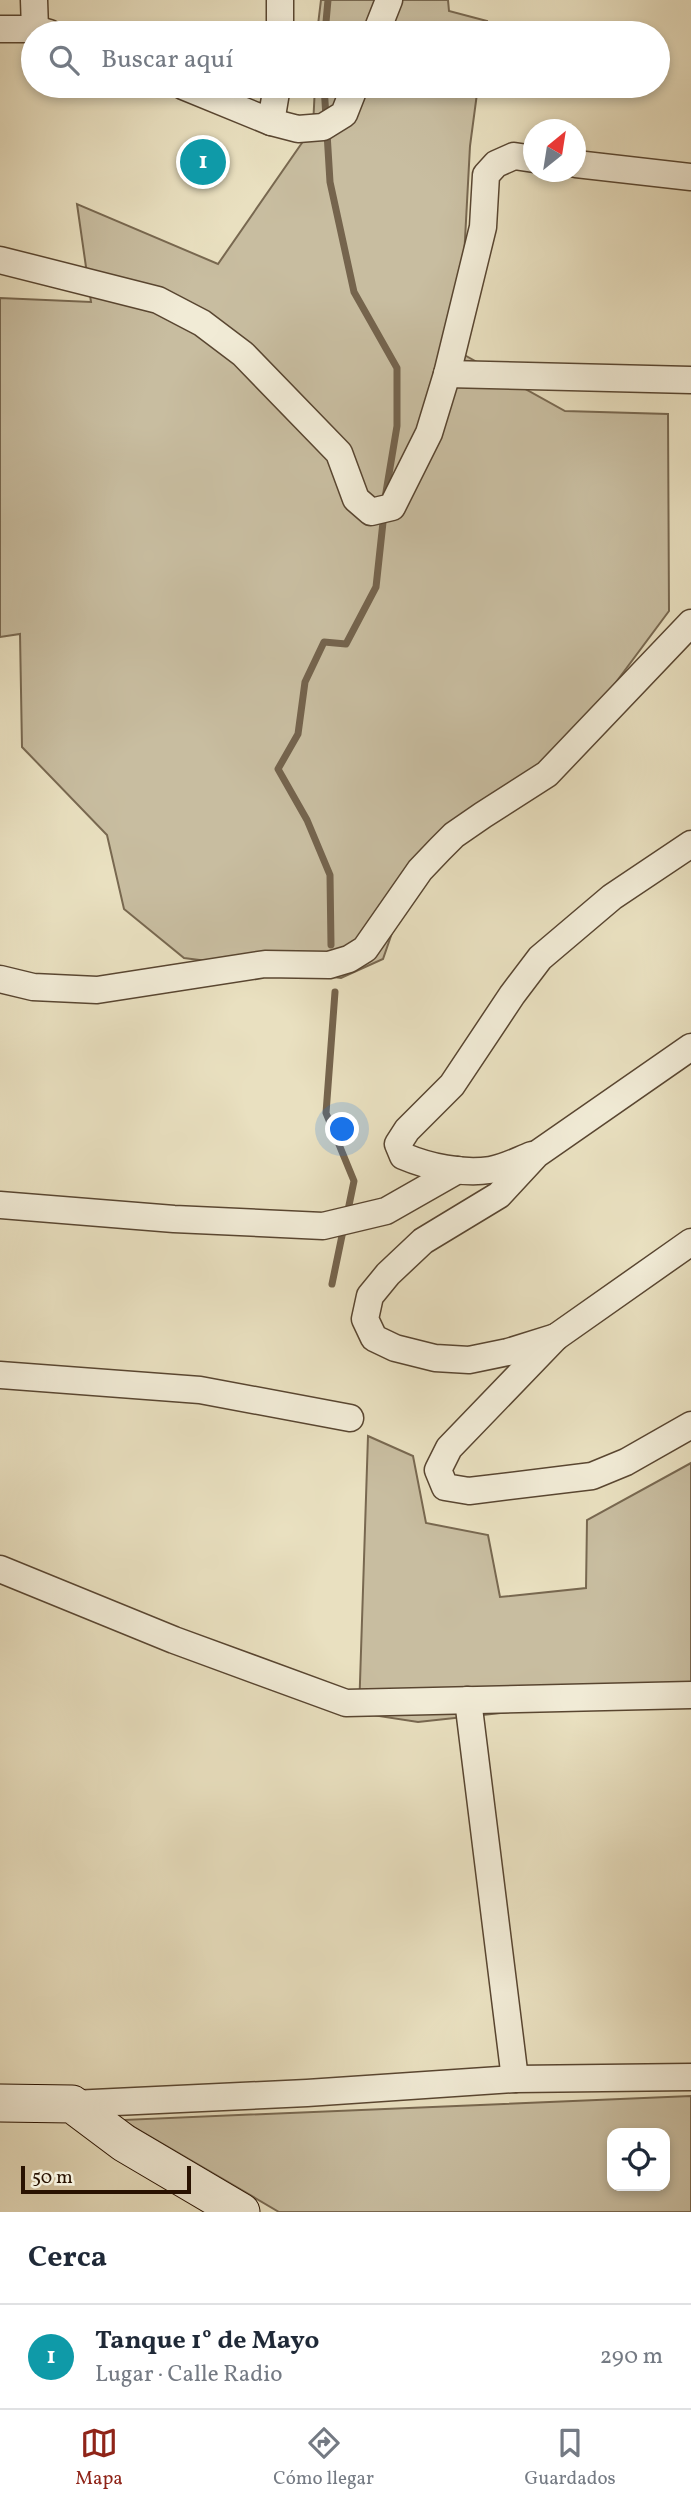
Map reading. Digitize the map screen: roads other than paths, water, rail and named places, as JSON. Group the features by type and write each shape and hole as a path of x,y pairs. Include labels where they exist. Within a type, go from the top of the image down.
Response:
{"street":[{"path":"34,0 39,21"},
{"path":"280,0 280,21"},
{"path":"381,21 389,0"},
{"path":"0,29 21,30"},
{"path":"212,98 298,130 323,127 344,114 350,98"},
{"path":"271,122 275,98"},
{"path":"0,260 158,300 202,324 243,354 339,453 356,499 371,512 392,506 429,433 447,374 483,227 486,175 496,164 513,156 523,157"},
{"path":"586,165 691,177"},
{"path":"447,374 691,380"},
{"path":"0,979 33,986 97,990 265,964 329,965 349,959 365,949 420,870 447,842 547,774 691,623"},
{"path":"537,1154 491,1170 458,1170 421,1163 403,1156 398,1144 407,1130 452,1085 540,958 612,897 691,844"},
{"path":"556,1337 508,1352 469,1360 435,1357 395,1348 374,1338 365,1319 370,1296 388,1274 423,1241 499,1195 537,1154 691,1046"},
{"path":"0,1205 174,1219 323,1226 386,1210 458,1170"},
{"path":"691,1242 556,1337 449,1448 438,1471 445,1487 469,1490 593,1476 626,1462 691,1424"},
{"path":"0,1376 200,1390 349,1418"},
{"path":"0,1569 174,1640 346,1703 691,1695"},
{"path":"468,1700 515,2079"},
{"path":"0,2103 72,2104 307,2093 515,2079 691,2077"},
{"path":"72,2104 124,2143 241,2212"}],"waterway":[{"path":"326,21 328,0"},
{"path":"325,98 326,117"},
{"path":"327,133 330,182 354,292 397,368 397,426 385,498"},
{"path":"331,945 330,875 307,820 278,769 298,734 305,682 324,642 346,644 376,587 384,513"},
{"path":"335,992 326,1113 354,1181 347,1215"},
{"path":"332,1284 344,1226"}],"place":[{"name":"Tanque 1° de Mayo","path":"203,162"}]}
